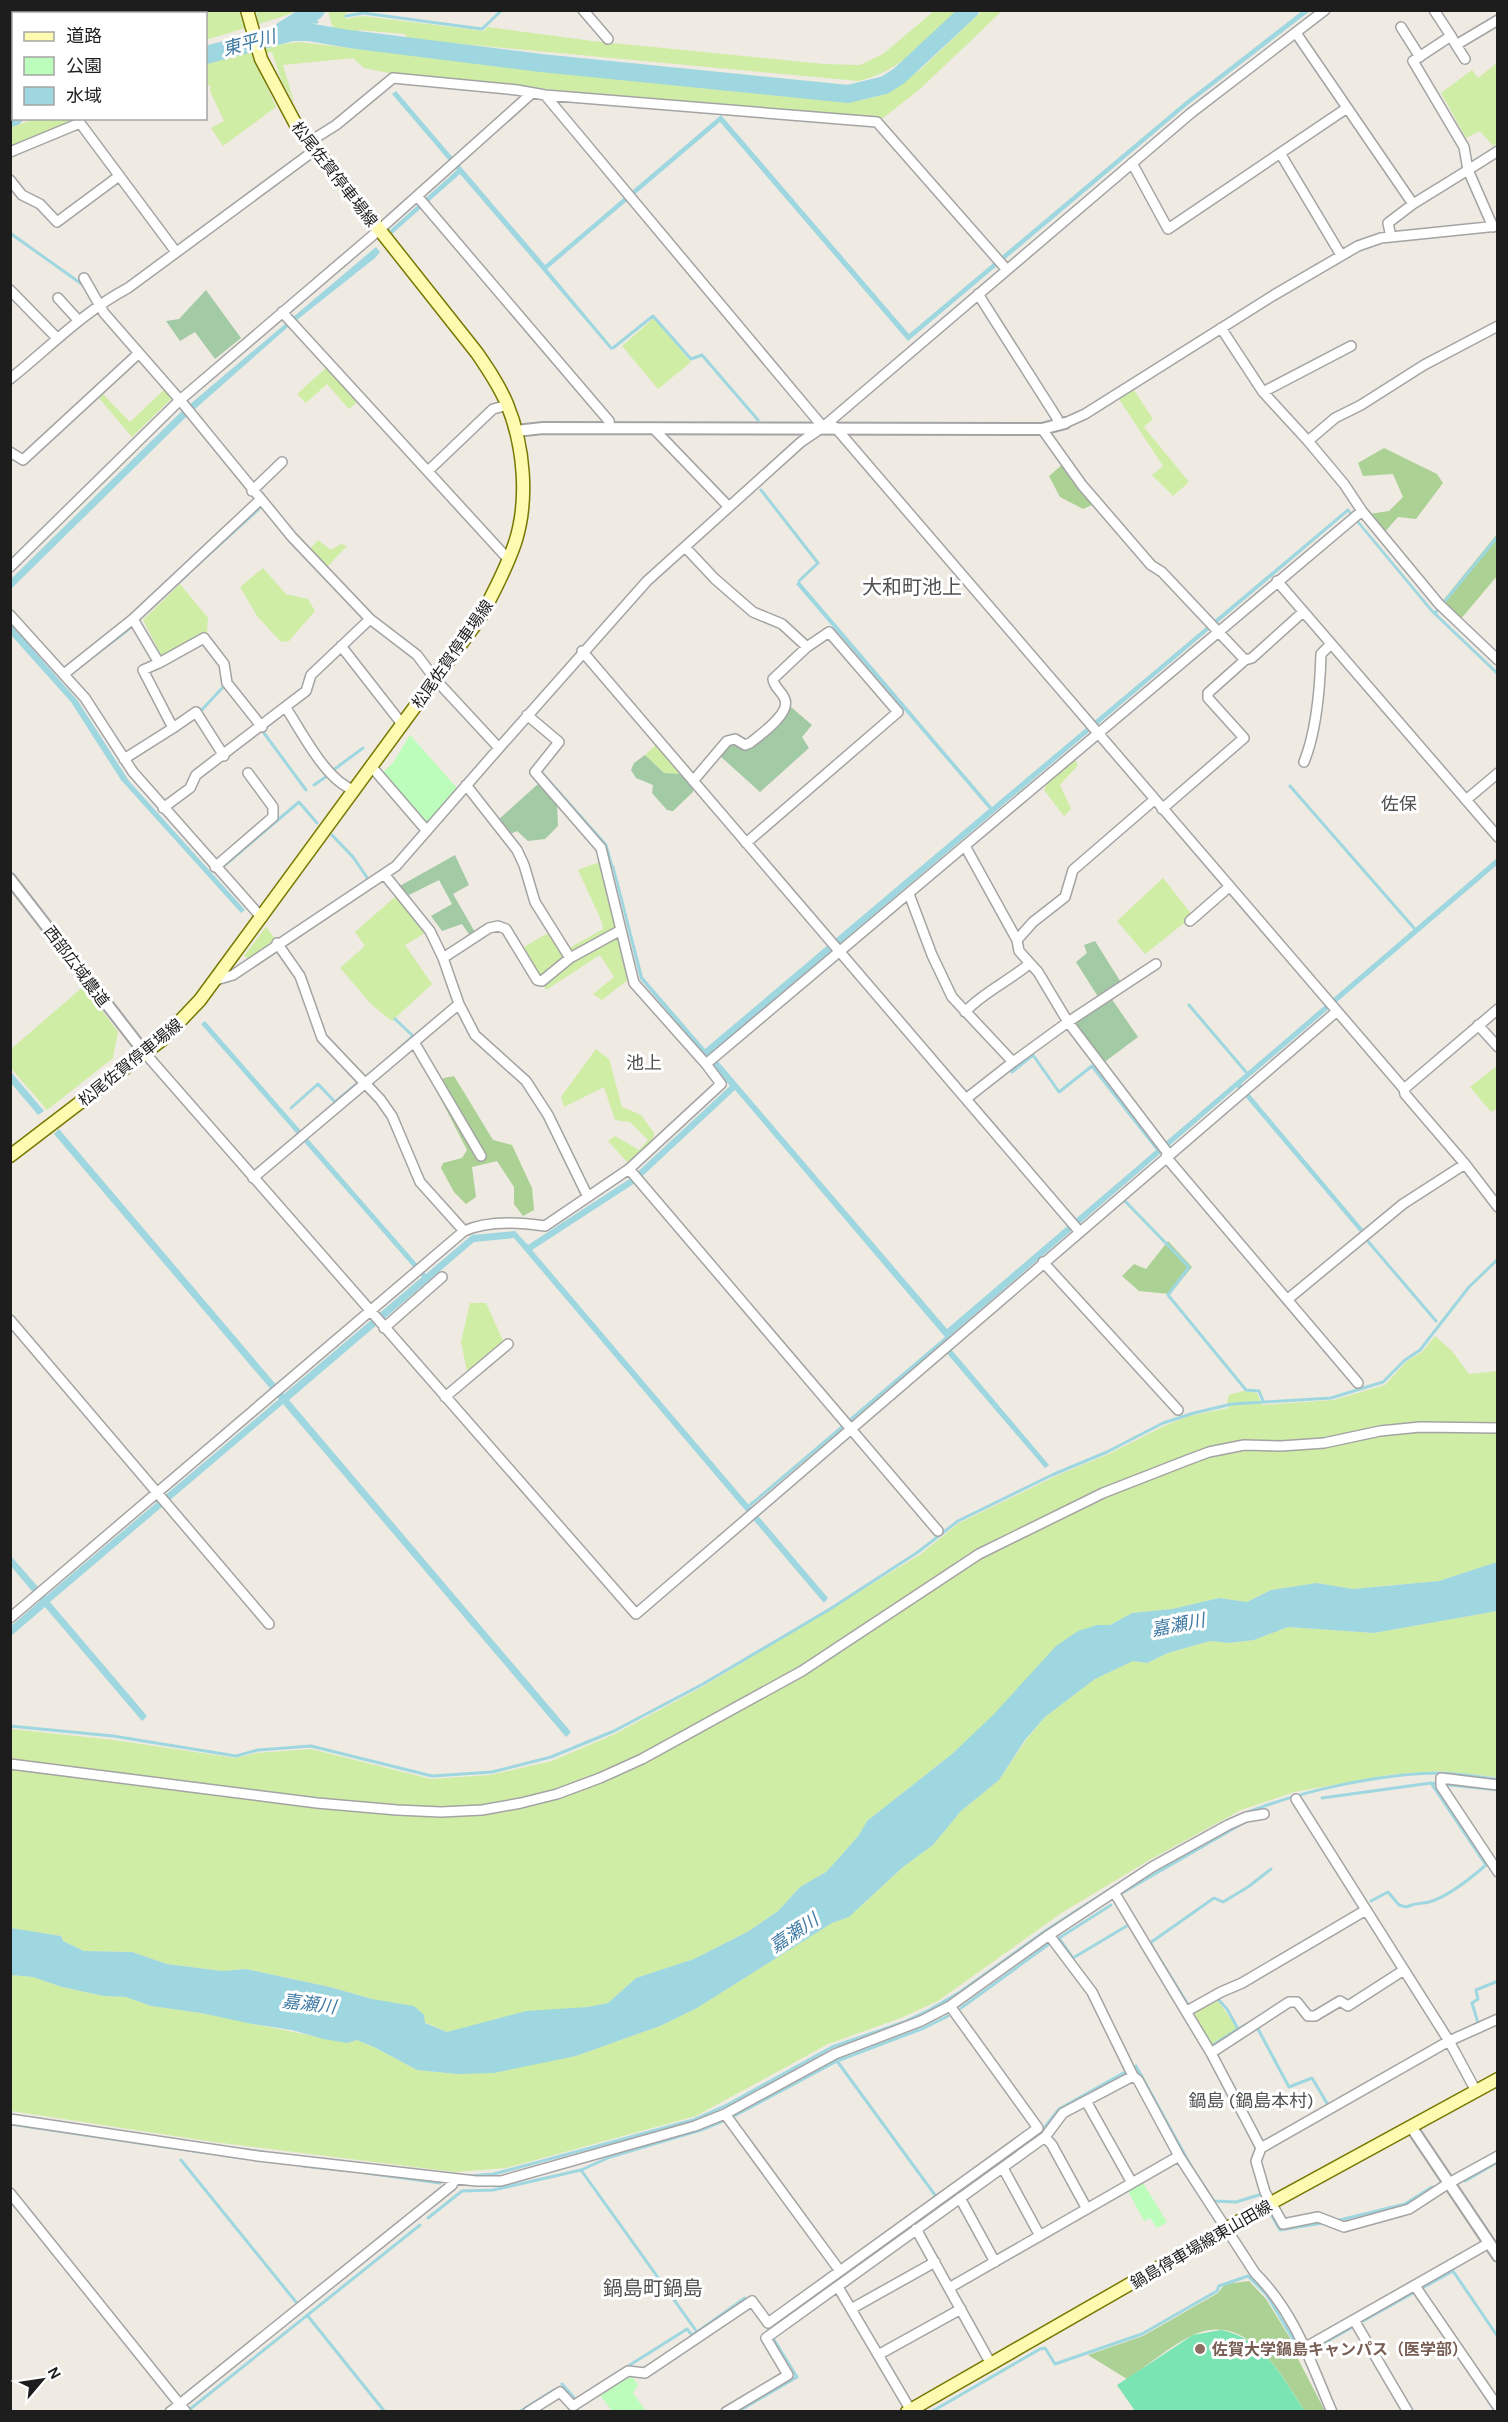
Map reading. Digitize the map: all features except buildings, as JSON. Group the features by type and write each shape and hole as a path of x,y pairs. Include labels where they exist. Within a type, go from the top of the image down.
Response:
{"main road":[{"name":"松尾佐賀停車場線","path":"10,1156 163,1039 183,1020 216,980 480,618 499,584 515,542 523,493 516,431 508,405 497,383 477,353 312,146 285,107 261,59 247,13"},
{"name":"鍋島停車場線東山田線","path":"908,2410 1271,2203 1412,2128 1497,2079"}],"street":[{"path":"583,10 608,39"},
{"path":"216,980 233,975 277,943 334,909 404,859 582,651 647,580 801,441 823,427 978,294 1004,267 1132,164 1191,113 1325,10"},
{"path":"1434,10 1465,59"},
{"path":"1456,45 1497,20"},
{"path":"1401,27 1420,57"},
{"path":"1296,33 1413,204"},
{"path":"516,431 543,428 1042,429 1062,424 1085,414 1341,255 1370,241 1495,227 1468,170 1464,147 1413,61 1450,36"},
{"path":"10,379 78,320 100,303 128,288 176,252 312,146 393,78 517,90 531,94 877,122 1004,267"},
{"path":"11,566 182,402 378,230 421,201 454,163 531,94"},
{"path":"545,95 823,427"},
{"path":"1132,164 1168,229 1347,108"},
{"path":"10,152 80,123 176,252"},
{"path":"1391,237 1388,223 1413,204 1497,151"},
{"path":"1280,153 1341,255"},
{"path":"10,180 22,195 40,204 57,222 119,176"},
{"path":"421,201 609,421 610,428"},
{"path":"84,278 104,313 182,402 252,491 292,537 370,619 407,645 498,748"},
{"path":"10,290 56,338"},
{"path":"978,294 1062,424"},
{"path":"58,298 78,320"},
{"path":"284,314 508,560"},
{"path":"1308,441 1335,418 1361,405 1424,365 1497,326"},
{"path":"1221,328 1263,392 1344,484 1362,511 1441,606 1497,660"},
{"path":"1263,392 1352,346"},
{"path":"10,452 23,460 139,353"},
{"path":"428,471 493,409 508,405"},
{"path":"835,427 1228,887 1404,1089 1405,1094 1466,1164 1497,1207"},
{"path":"653,428 729,507"},
{"path":"1042,429 1083,485 1151,565 1162,572 1245,660"},
{"path":"252,491 282,462"},
{"path":"64,674 134,619 260,500"},
{"path":"706,1064 1362,511"},
{"path":"685,547 715,579 753,612 782,624 807,647"},
{"path":"1277,581 1497,837"},
{"path":"1162,809 1245,738 1208,698 1208,693 1304,612"},
{"path":"10,615 85,698 124,759 163,808 262,918"},
{"path":"134,619 159,663"},
{"path":"163,808 190,788 196,775 225,756 306,691 311,675 370,619"},
{"path":"693,781 727,741 735,739 745,745 750,743 776,721 785,708 785,699 773,679 807,647 829,632 898,712 746,843"},
{"path":"173,728 143,670 204,638 224,664 227,683 259,727"},
{"path":"1304,762 1311,744 1319,694 1321,654 1331,644"},
{"path":"341,646 402,724"},
{"path":"582,651 1079,1231"},
{"path":"286,708 331,776 346,788 354,790"},
{"path":"124,759 198,715 225,756"},
{"path":"10,1618 159,1493 272,1394 371,1314 464,1231 474,1226 520,1222 545,1226 630,1170 721,1084 634,983 601,848 535,772 559,742 527,715"},
{"path":"371,766 427,831"},
{"path":"215,867 273,817 273,807 248,772"},
{"path":"1466,800 1497,773"},
{"path":"466,785 517,850 535,902 570,958"},
{"path":"1017,940 1033,922 1065,897 1073,870 1154,800"},
{"path":"965,846 1017,940 1019,951 1044,980 1068,1022 1160,1143 1166,1155 1359,1383"},
{"path":"384,874 430,931 443,958 459,1004 475,1035 526,1081 548,1115 588,1197"},
{"name":"西部広域農道","path":"10,879 144,1053"},
{"path":"1190,921 1228,887"},
{"path":"909,894 942,980 965,1012 1013,1062"},
{"path":"443,958 489,928 498,926 506,929 537,980 542,981 570,958 621,930"},
{"path":"277,943 300,976 322,1038 365,1083 392,1116 420,1182 464,1231"},
{"path":"965,1012 971,1005 1012,979 1029,964"},
{"path":"967,1098 1068,1022 1156,964"},
{"path":"253,1178 459,1004"},
{"path":"1404,1089 1497,1009"},
{"path":"144,1053 636,1614 1335,1010"},
{"path":"1478,1025 1497,1047"},
{"path":"414,1042 481,1156"},
{"path":"1288,1299 1403,1204 1466,1164"},
{"path":"630,1170 938,1531"},
{"path":"1043,1262 1178,1410"},
{"path":"382,1326 442,1277"},
{"path":"10,1320 269,1624"},
{"path":"445,1397 508,1344"},
{"path":"10,1764 317,1803 396,1810 441,1812 482,1810 521,1803 557,1794 642,1759 802,1671 979,1554 1074,1507 1148,1475 1209,1452 1244,1445 1281,1446 1324,1443 1380,1431 1420,1427 1497,1428"},
{"path":"1497,1785 1441,1782 1497,1872"},
{"path":"1296,1799 1452,2042 1476,2091"},
{"path":"10,2119 258,2156 455,2180 501,2181 695,2126 725,2114 835,2054 921,2021 950,2006 1049,1935 1152,1867 1228,1825 1246,1817 1264,1814"},
{"path":"1114,1892 1211,2053 1261,2148"},
{"path":"1187,2012 1221,1992 1242,1983 1366,1910"},
{"path":"1049,1935 1092,1992 1179,2156 1255,2273 1270,2289 1306,2347 1332,2412"},
{"path":"1211,2053 1289,2002 1297,2002 1308,2016 1315,2016 1340,2001 1348,2006 1404,1970"},
{"path":"528,2412 560,2392 573,2406 628,2371 645,2373 752,2301 768,2323 1038,2128 950,2006"},
{"path":"1497,2019 1261,2148 1256,2161 1264,2192 1282,2224 1318,2217 1344,2227 1409,2210 1449,2183 1497,2156"},
{"path":"726,2412 788,2375 766,2338 1045,2137 1063,2114 1132,2071"},
{"path":"1086,2101 1132,2183"},
{"path":"725,2114 840,2271"},
{"path":"1412,2128 1497,2256"},
{"path":"1045,2137 1052,2145 1088,2209"},
{"path":"949,2288 1179,2156"},
{"path":"1003,2168 1040,2236"},
{"path":"171,2412 183,2408 452,2186 455,2180"},
{"path":"10,2193 183,2408"},
{"path":"960,2198 995,2262"},
{"path":"916,2229 991,2364"},
{"path":"1306,2347 1489,2243"},
{"path":"851,2309 935,2262"},
{"path":"1415,2286 1497,2407"},
{"path":"838,2287 908,2410"},
{"path":"878,2355 961,2309"},
{"path":"1354,2320 1408,2412"}],"green space":[{"path":"239,11 243,24 258,20 256,11 296,11 207,40 207,12"},
{"path":"328,11 356,11 345,13 346,19 362,16 484,31 487,27 592,41 824,64 860,65 883,54 934,11 957,11 900,63 873,77 858,81 408,39 405,34 359,30 356,33 335,29"},
{"path":"982,11 1002,11 920,89 883,118 533,88 389,73 364,68 353,58 283,65 294,102 282,82 272,52 253,56 276,107 223,146 211,128 224,121 210,91 210,85 207,86 207,61 247,49 299,42 535,70 863,100 889,93 921,69"},
{"path":"1497,63 1498,143 1493,146 1480,131 1466,138 1441,93 1472,70 1478,78"},
{"path":"31,120 72,120 11,148 10,128"},
{"path":"206,290 241,338 215,359 195,332 180,341 166,321 179,319"},
{"path":"654,318 691,362 658,389 622,346"},
{"path":"326,368 357,402 349,409 327,384 306,403 297,394"},
{"path":"166,388 171,399 132,437 99,398 103,394 130,422"},
{"path":"1134,390 1153,419 1144,427 1189,482 1173,496 1152,475 1163,466 1119,399"},
{"path":"1384,448 1437,474 1443,483 1416,519 1398,517 1383,534 1369,514 1389,511 1403,497 1393,474 1363,476 1358,463"},
{"path":"1063,464 1094,504 1083,509 1060,497 1049,476"},
{"path":"1497,534 1497,576 1460,620 1441,603"},
{"path":"318,540 331,550 341,544 347,546 327,567 310,549"},
{"path":"263,568 286,594 308,599 315,611 289,641 281,642 257,616 240,587"},
{"path":"180,584 208,618 207,634 161,655 143,620"},
{"path":"791,707 812,725 802,737 809,748 760,792 719,755 728,744 736,742 746,748 780,720"},
{"path":"410,735 457,788 425,825 381,774 393,763"},
{"path":"658,743 682,774 664,773 645,755"},
{"path":"645,755 664,773 682,774 693,787 693,792 673,811 667,810 652,793 653,785 636,778 631,770 634,763"},
{"path":"1073,757 1078,765 1060,785 1071,809 1064,816 1044,790 1049,780"},
{"path":"538,784 557,804 558,826 545,839 528,841 517,831 508,835 498,820"},
{"path":"455,855 469,885 453,894 476,934 471,937 462,924 442,931 431,916 452,904 439,880 407,896 398,887"},
{"path":"600,862 629,979 602,1000 593,994 614,977 600,955 546,990 524,947 548,933 566,950 603,929 602,922 578,870"},
{"path":"1163,878 1193,916 1145,954 1117,921"},
{"path":"396,896 425,933 405,945 432,984 392,1021 372,1005 340,968 365,946 355,932"},
{"path":"266,927 276,940 249,959 244,956"},
{"path":"1095,941 1122,984 1111,998 1138,1037 1102,1064 1071,1022 1102,1003 1076,962 1087,953 1084,945"},
{"path":"84,986 118,1032 113,1058 47,1110 11,1068 11,1049"},
{"path":"596,1049 609,1059 622,1107 641,1115 654,1133 653,1142 629,1164 608,1141 615,1136 639,1150 648,1140 630,1122 615,1120 604,1087 564,1107 561,1097"},
{"path":"1497,1066 1497,1108 1491,1112 1470,1087"},
{"path":"454,1076 493,1140 512,1145 532,1188 534,1210 523,1216 514,1204 514,1187 497,1161 472,1167 476,1197 466,1204 454,1192 441,1168 443,1163 462,1158 467,1150 435,1088 444,1078"},
{"path":"1168,1241 1192,1267 1170,1294 1139,1291 1122,1276 1134,1264 1146,1269"},
{"path":"470,1303 486,1303 504,1343 467,1371 461,1342"},
{"path":"1435,1336 1452,1351 1469,1374 1497,1371 1497,1562 1439,1581 1352,1589 1317,1583 1271,1590 1247,1602 1219,1598 1172,1609 1132,1613 1110,1625 1097,1625 952,1754 867,1821 859,1835 826,1872 800,1887 778,1911 749,1931 694,1959 636,1978 608,2003 498,2018 447,2032 372,1999 330,1987 246,1969 222,1971 167,1964 132,1952 84,1951 63,1941 61,1936 11,1928 11,1729 114,1740 235,1758 257,1753 311,1749 431,1779 490,1775 552,1761 615,1734 704,1686 921,1554 959,1523 1056,1476 1189,1416 1229,1408 1227,1402 1229,1395 1243,1391 1257,1393 1262,1405 1334,1400 1385,1385 1407,1361 1422,1352"},
{"path":"1497,1611 1497,1777 1440,1771 1388,1775 1294,1792 1241,1810 1146,1862 1063,1912 938,2001 901,2018 828,2044 696,2116 506,2168 455,2172 214,2142 11,2111 11,1975 33,1977 62,1987 104,1996 126,1997 151,2006 201,2013 347,2043 357,2040 417,2070 457,2074 576,2056 660,2026 697,2008 832,1923 849,1917 903,1867 933,1845 961,1811 999,1780 1045,1717 1095,1679 1133,1661 1147,1663 1168,1653 1210,1641 1229,1643 1254,1640 1288,1627 1374,1633"},
{"path":"1218,2001 1239,2031 1212,2049 1191,2014"},
{"path":"1143,2183 1167,2222 1157,2228 1150,2218 1144,2221 1128,2191"},
{"path":"1249,2281 1266,2299 1299,2353 1298,2359 1325,2411 1305,2411 1285,2380 1261,2350 1230,2331 1213,2330 1184,2339 1127,2379 1088,2355 1143,2336 1218,2293 1225,2284"},
{"path":"1221,2330 1236,2334 1260,2350 1280,2373 1305,2411 1135,2411 1117,2385 1193,2335"},
{"path":"632,2376 638,2385 633,2393 646,2411 612,2411 600,2395"}],"water":[{"path":"1302,11 1310,11 1189,104 908,341 720,122 547,269 613,348 611,350 460,174 392,234 389,231 457,170 392,94 396,91 545,265 721,115 909,334 1186,101"},
{"path":"376,247 380,252 375,258 288,327 187,416 11,589 11,579 182,411"},
{"path":"1348,508 1433,610 1497,671 1497,675 1431,612 1348,512 711,1053 947,1329 1497,858 1497,865 1241,1084 1363,1229 1360,1232 1237,1087 945,1342 1049,1465 1045,1468 938,1343 945,1337 735,1090 635,1183 532,1250 828,1598 824,1603 514,1238 474,1242 289,1400 571,1732 566,1737 283,1404 50,1602 147,1716 142,1721 45,1607 11,1636 11,1626 40,1601 11,1566 10,1555 46,1596 279,1399 54,1134 59,1129 284,1394 422,1277 201,1024 205,1021 426,1274 472,1235 515,1231 528,1245 631,1178 730,1086 640,979 612,867 614,865 643,977 705,1049 989,809 796,584 799,581 992,807"},
{"path":"10,623 78,701 129,781 245,910 241,913 121,780 71,702 11,635"},
{"path":"11,1072 44,1111 38,1115 11,1083"},
{"name":"嘉瀬川","path":"1497,1562 1497,1611 1374,1633 1288,1627 1254,1640 1229,1643 1210,1641 1168,1653 1147,1663 1133,1661 1095,1679 1045,1717 1025,1740 999,1780 961,1811 933,1845 903,1867 849,1917 832,1923 697,2008 660,2026 576,2056 494,2073 457,2074 417,2070 357,2040 347,2043 323,2039 292,2030 151,2006 126,1997 104,1996 62,1987 33,1977 11,1975 11,1928 61,1936 63,1941 84,1951 132,1952 167,1964 222,1971 246,1969 330,1987 372,1999 414,2006 424,2015 425,2023 447,2032 526,2011 588,2007 608,2003 636,1978 694,1959 749,1931 778,1911 800,1887 826,1872 859,1835 867,1821 952,1754 994,1714 1056,1646 1078,1631 1097,1625 1110,1625 1132,1613 1172,1609 1219,1598 1247,1602 1271,1590 1317,1583 1353,1589 1439,1581"}],"waterway":[{"path":"189,12 195,10"},
{"name":"東平川","path":"282,31 316,10"},
{"path":"346,16 363,13 482,29 502,10"},
{"name":"東平川","path":"207,55 292,32 308,32 541,63 848,94 885,85 899,76 970,10"},
{"path":"297,23 317,22"},
{"path":"10,233 83,285"},
{"path":"613,348 653,316 691,359 702,355 758,420"},
{"path":"761,490 818,563 799,581"},
{"path":"195,567 259,509"},
{"path":"1436,612 1498,536"},
{"path":"152,607 188,574"},
{"path":"95,655 129,629"},
{"path":"198,714 225,685 226,687"},
{"path":"261,729 306,790"},
{"path":"332,771 363,748"},
{"path":"543,774 606,845 612,867"},
{"path":"314,785 327,776"},
{"path":"1290,786 1414,928"},
{"path":"225,865 299,802 317,823"},
{"path":"332,835 353,857 368,879"},
{"path":"1189,1005 1246,1072"},
{"path":"381,1065 413,1036 395,1019"},
{"path":"1012,1072 1033,1055 1059,1092 1092,1066 1157,1149"},
{"path":"291,1108 318,1084 335,1102 359,1082"},
{"path":"1124,1200 1189,1267 1168,1295 1246,1390 1259,1391 1263,1401"},
{"path":"1366,1239 1436,1321"},
{"path":"10,1726 113,1736 236,1756 258,1750 311,1746 432,1776 492,1772 551,1757 614,1731 703,1684 830,1609 918,1552 958,1521 1052,1475 1107,1452 1163,1423 1232,1404 1331,1398 1383,1382 1405,1360 1420,1350 1469,1287 1498,1259"},
{"path":"850,1420 939,1344"},
{"path":"749,1506 842,1427"},
{"path":"1246,1813 1315,1791 1365,1780 1437,1773 1498,1779"},
{"path":"1322,1798 1431,1783 1498,1790"},
{"path":"1371,1901 1388,1892 1399,1905 1406,1907 1436,1900 1451,1892 1486,1865 1431,1783"},
{"path":"1122,1893 1245,1822"},
{"path":"469,2176 494,2174 693,2120 727,2105 832,2047 904,2022 929,2010 960,1992 1048,1929 1143,1868"},
{"path":"1187,2003 1150,1943 1214,1898 1223,1902 1248,1887 1271,1869"},
{"path":"1111,1905 1059,1938 1073,1958 1130,1924"},
{"path":"961,2008 1049,1944"},
{"path":"1478,2023 1472,2003 1478,1999 1476,1990 1498,1981"},
{"path":"1215,1999 1217,1998 1227,2009 1238,2029 1247,2024"},
{"path":"734,2116 837,2061 924,2028 948,2016"},
{"path":"1213,2045 1238,2029"},
{"path":"1258,2029 1289,2087 1312,2078 1328,2105"},
{"path":"837,2061 935,2195"},
{"path":"768,2329 1041,2132 1059,2109 1136,2066 1191,2166 1214,2201 1236,2202 1259,2195"},
{"path":"428,2218 462,2191 493,2190 581,2170 610,2157 701,2130 723,2121"},
{"path":"10,2124 242,2158"},
{"path":"242,2149 263,2152"},
{"path":"181,2160 296,2302"},
{"path":"1465,2181 1498,2162"},
{"path":"303,2166 349,2171"},
{"path":"581,2170 697,2332"},
{"path":"366,2173 440,2183"},
{"path":"1336,2221 1405,2204 1432,2187"},
{"path":"1272,2216 1280,2230 1323,2223"},
{"path":"189,2410 420,2225"},
{"path":"1424,2287 1453,2271 1498,2337"},
{"path":"931,2412 1040,2349 1045,2348 1055,2364 1142,2334 1217,2291 1219,2286 1248,2276 1267,2295 1300,2351"},
{"path":"1363,2321 1413,2293"},
{"path":"595,2387 687,2329 692,2335 745,2298"},
{"path":"307,2315 385,2412"},
{"path":"1315,2348 1351,2328"},
{"path":"737,2412 797,2377 771,2335"},
{"path":"562,2384 577,2399"},
{"path":"519,2412 554,2390"}],"place":[{"name":"佐賀大学鍋島キャンパス（医学部）","path":"1200,2349"}],"district":[{"name":"大和町池上","path":"912,587"},
{"name":"佐保","path":"1399,804"},
{"name":"池上","path":"644,1063"},
{"name":"鍋島 (鍋島本村)","path":"1251,2101"},
{"name":"鍋島町鍋島","path":"653,2288"}]}
